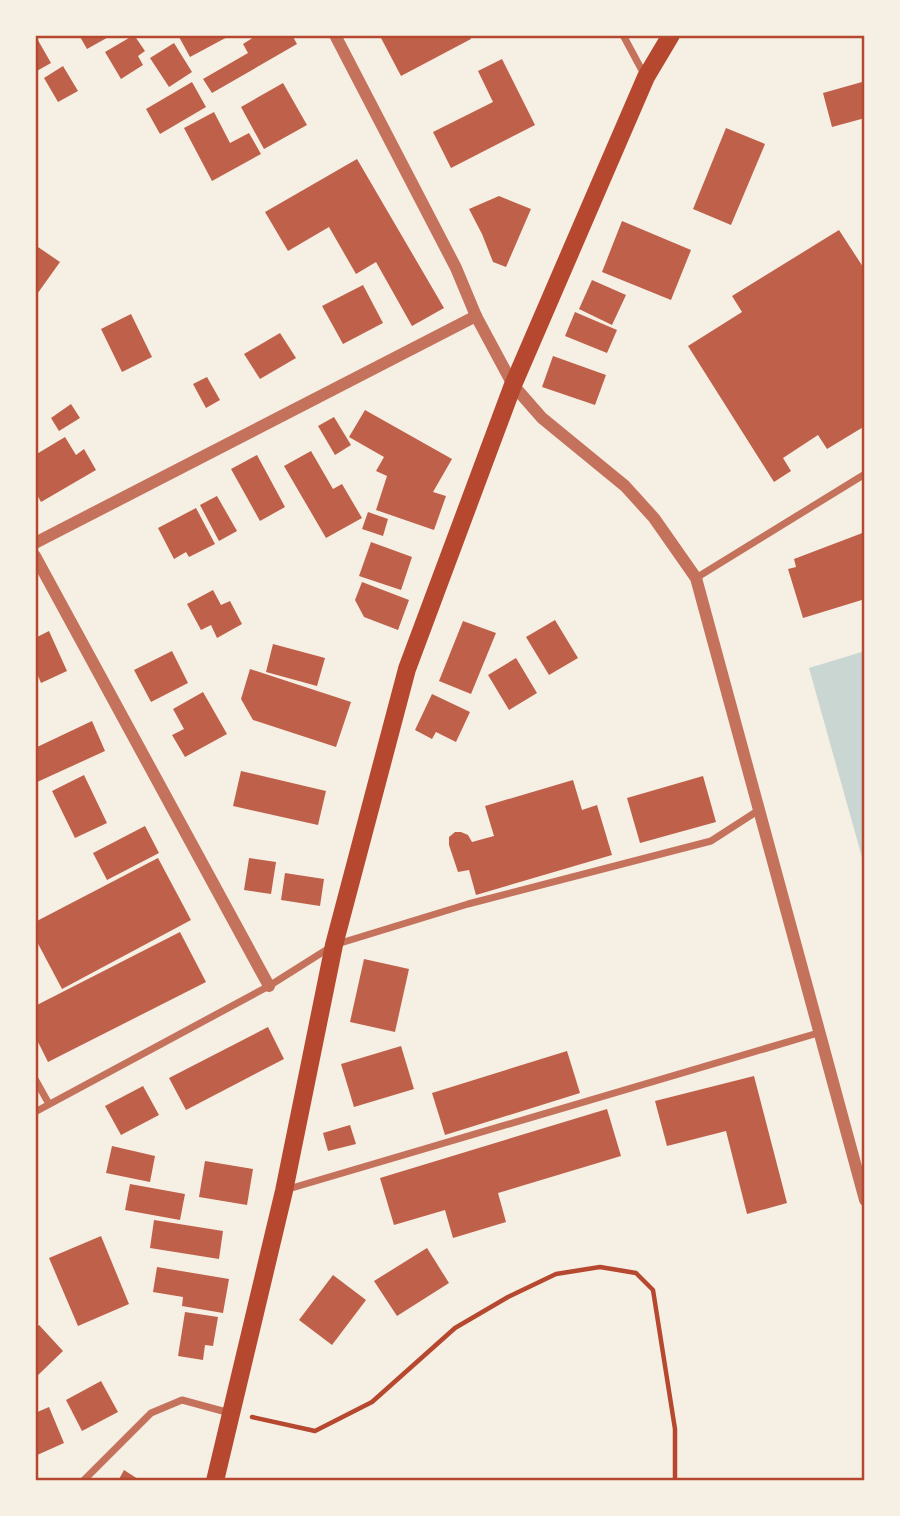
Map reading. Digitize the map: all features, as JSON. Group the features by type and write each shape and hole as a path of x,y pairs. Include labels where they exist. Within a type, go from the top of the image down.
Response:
{"main road":[{"path":"215,1481 284,1191 334,945 407,669 513,385 646,77 671,35"}],"street":[{"path":"335,35 456,268 477,316 513,385 542,418 632,494 654,518 696,578 865,1200"},
{"path":"623,35 646,77"},
{"path":"35,543 477,316"},
{"path":"696,578 865,474"},
{"path":"35,556 269,986"},
{"path":"35,1112 269,986 334,945 468,904 711,841 759,810"},
{"path":"284,1191 818,1032"},
{"path":"35,1079 49,1104"},
{"path":"83,1481 151,1413 182,1400 231,1413"}],"path":[{"path":"231,1413 315,1431 372,1402 455,1328 508,1297 556,1274 600,1267 636,1273 653,1290 675,1429 675,1481"}],"shaded area":[{"path":"865,651 865,868 809,668"}],"building":[{"path":"35,35 51,63 35,72"},
{"path":"79,35 112,35 87,49"},
{"path":"134,35 145,51 138,56 143,65 121,79 105,52"},
{"path":"178,35 231,35 190,57"},
{"path":"257,35 292,35 297,44 212,93 203,79 248,53 243,44"},
{"path":"388,35 469,35 471,39 401,76 381,38"},
{"path":"174,43 192,72 169,87 150,58"},
{"path":"502,59 535,125 451,168 433,132 493,102 478,71"},
{"path":"63,66 78,91 58,102 44,78"},
{"path":"192,82 206,107 160,134 146,109"},
{"path":"862,82 865,118 832,127 823,93"},
{"path":"283,83 307,125 264,149 241,107"},
{"path":"214,112 230,143 249,133 261,154 212,181 184,128"},
{"path":"726,128 765,144 731,225 693,209"},
{"path":"357,159 444,308 412,326 376,262 356,274 329,227 288,251 265,212"},
{"path":"499,196 531,209 506,267 493,262 469,209"},
{"path":"622,221 691,250 671,300 602,272"},
{"path":"839,230 865,270 865,426 827,449 818,435 783,458 791,471 774,482 688,346 742,312 732,296"},
{"path":"35,245 60,262 35,297"},
{"path":"592,280 626,295 612,325 579,309"},
{"path":"363,285 383,323 343,344 322,306"},
{"path":"575,312 617,330 607,353 565,336"},
{"path":"131,314 152,357 122,372 101,329"},
{"path":"280,333 296,358 260,379 244,354"},
{"path":"553,356 606,375 595,405 542,387"},
{"path":"207,377 220,400 206,408 193,384"},
{"path":"71,404 80,418 59,431 51,418"},
{"path":"365,410 452,459 433,492 446,496 434,530 376,510 387,476 376,471 384,457 349,437"},
{"path":"334,417 351,445 335,455 318,426"},
{"path":"65,437 76,455 84,449 96,470 41,502 35,491 35,455"},
{"path":"311,451 333,489 342,484 362,518 326,538 284,466"},
{"path":"257,455 285,507 260,521 231,469"},
{"path":"217,496 237,531 219,541 200,505"},
{"path":"196,508 215,544 189,557 186,552 174,559 158,528"},
{"path":"368,512 388,519 383,536 362,529"},
{"path":"865,532 865,599 803,618 788,569 796,567 794,559"},
{"path":"371,542 412,557 401,590 359,576"},
{"path":"362,582 409,600 398,630 364,617 355,600"},
{"path":"213,590 221,605 230,601 242,624 217,638 211,625 201,630 187,604"},
{"path":"555,620 578,658 549,675 526,637"},
{"path":"463,621 496,633 471,694 439,681"},
{"path":"49,631 67,671 41,683 35,669 35,638"},
{"path":"273,644 325,658 317,686 266,672"},
{"path":"172,651 188,683 151,702 134,670"},
{"path":"516,658 537,693 509,710 488,675"},
{"path":"250,669 351,702 336,747 253,720 241,699"},
{"path":"203,692 227,734 185,757 172,735 184,729 173,709"},
{"path":"432,694 470,712 456,742 436,732 432,739 415,730"},
{"path":"92,721 105,751 35,783 35,748"},
{"path":"241,771 326,791 318,825 233,806"},
{"path":"84,775 107,823 75,838 52,791"},
{"path":"703,776 716,822 640,843 627,798"},
{"path":"573,780 582,810 597,805 612,855 476,895 469,870 458,872 449,837 455,832 461,832 468,835 472,842 494,836 485,806"},
{"path":"145,826 159,853 107,880 93,853"},
{"path":"158,858 191,920 62,989 35,938 35,922"},
{"path":"249,858 276,862 271,894 244,890"},
{"path":"285,873 324,879 320,906 281,900"},
{"path":"180,932 206,982 48,1062 35,1036 35,1006"},
{"path":"364,959 409,969 395,1032 350,1022"},
{"path":"268,1027 284,1059 186,1110 169,1078"},
{"path":"401,1046 414,1089 354,1107 341,1064"},
{"path":"567,1051 580,1093 445,1135 432,1093"},
{"path":"754,1076 787,1203 747,1214 726,1131 667,1146 655,1101"},
{"path":"143,1086 159,1115 121,1135 105,1106"},
{"path":"607,1109 621,1156 498,1193 506,1222 453,1238 445,1210 394,1225 380,1178"},
{"path":"350,1125 356,1144 328,1151 323,1133"},
{"path":"112,1146 155,1156 150,1182 106,1173"},
{"path":"205,1161 253,1169 247,1205 199,1197"},
{"path":"130,1184 185,1194 180,1220 125,1210"},
{"path":"154,1220 223,1231 219,1259 150,1248"},
{"path":"101,1236 129,1304 78,1326 49,1258"},
{"path":"427,1248 449,1283 397,1316 374,1281"},
{"path":"157,1267 229,1279 223,1313 182,1306 183,1297 153,1292"},
{"path":"333,1275 366,1300 332,1345 299,1320"},
{"path":"185,1312 218,1317 213,1346 205,1345 203,1360 178,1356"},
{"path":"39,1325 63,1351 35,1378 35,1328"},
{"path":"101,1381 118,1412 82,1431 66,1400"},
{"path":"49,1407 64,1443 35,1456 35,1413"},
{"path":"124,1470 141,1481 118,1481"}]}
